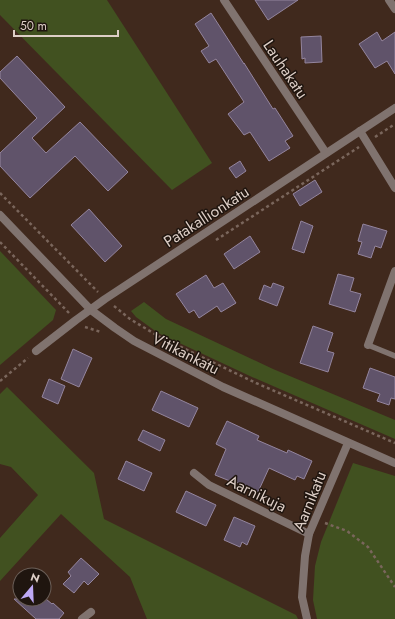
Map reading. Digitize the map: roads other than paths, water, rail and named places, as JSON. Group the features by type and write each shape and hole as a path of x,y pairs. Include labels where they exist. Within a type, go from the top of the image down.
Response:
{"street":[{"name":"Lauhakatu","path":"224,0 326,153"},
{"path":"389,0 395,9"},
{"name":"Patakallionkatu","path":"36,351 105,299 395,108"},
{"path":"360,131 395,188"},
{"name":"Vitikankatu","path":"0,215 91,310 134,341 222,387 395,463"},
{"path":"368,345 395,271"},
{"name":"Aarnikatu","path":"307,619 302,597 305,556 309,534 348,443"},
{"name":"Aarnikuja","path":"194,473 209,485 309,534"},
{"path":"82,619 91,612"}],"lane":[{"path":"368,345 395,356"}]}
